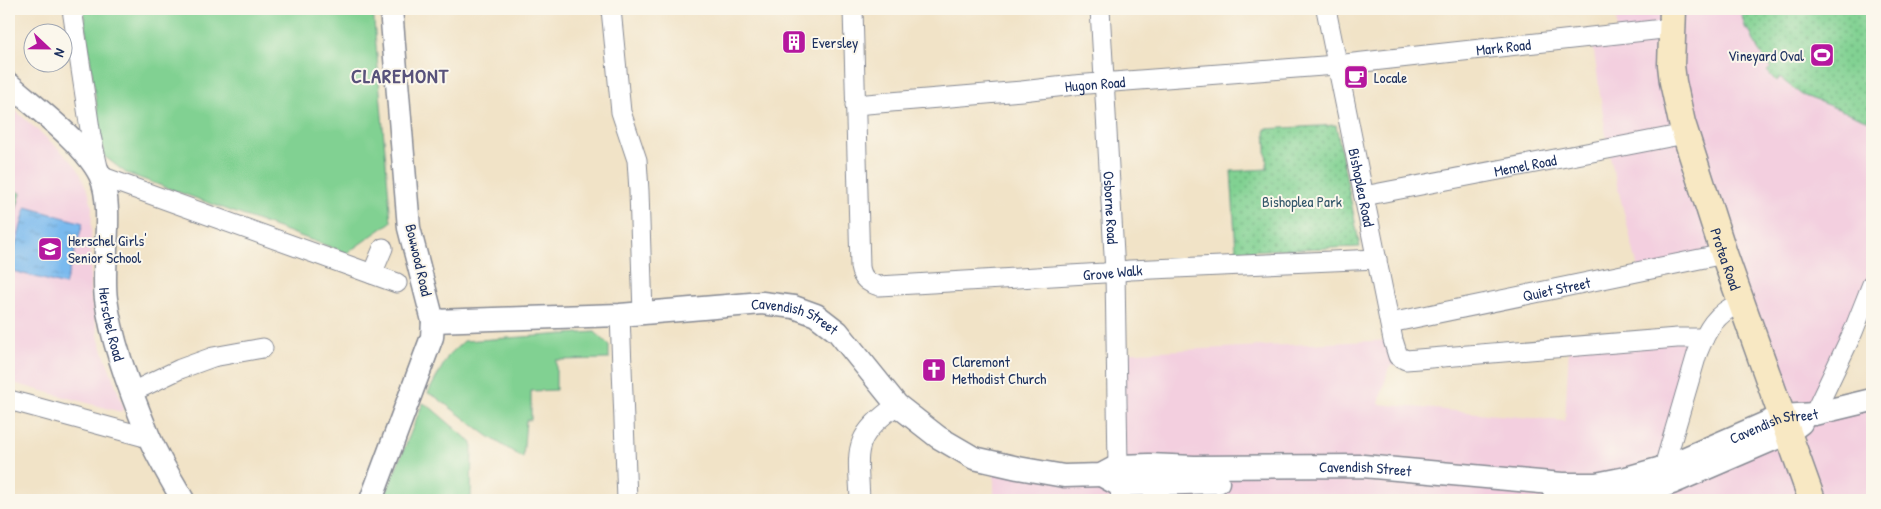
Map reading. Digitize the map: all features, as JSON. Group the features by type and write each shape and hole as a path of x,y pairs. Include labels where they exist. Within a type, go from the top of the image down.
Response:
{"main road":[{"name":"Protea Road","path":"1672,18 1673,82 1685,134 1724,254 1812,500"}],"street":[{"path":"72,9 90,128 100,176 397,283"},
{"name":"Bowwood Road","path":"371,500 432,337 433,321 409,228 391,9"},
{"path":"611,9 621,112 636,160 640,191 643,314"},
{"path":"853,9 855,105"},
{"name":"Osborne Road","path":"1100,9 1115,272 1115,482"},
{"name":"Bishoplea Road","path":"1326,9 1396,352 1401,359 1677,338 1704,338"},
{"name":"Mark Road","path":"1336,65 1672,18"},
{"name":"Hugon Road","path":"855,105 1336,65"},
{"name":"Herschel Road","path":"9,84 83,150 100,176 107,197 104,276 106,299 116,345 149,438 183,500"},
{"name":"Grove Walk","path":"855,105 860,267 862,276 866,281 879,286 1377,259"},
{"name":"Memel Road","path":"1364,196 1685,134"},
{"path":"372,274 382,248"},
{"name":"Quiet Street","path":"1390,323 1724,254"},
{"path":"1814,414 1853,332 1872,284"},
{"name":"Cavendish Street","path":"433,321 620,316 762,302 805,310 816,315 838,332 897,405 938,437 974,458 994,464 1042,473 1115,482 1359,479 1536,497 1586,500 1620,498 1644,493 1659,484 1672,483 1785,425 1814,414"},
{"path":"1659,484 1697,354 1704,338 1724,310 1741,302"},
{"path":"620,316 627,500"},
{"path":"132,392 180,369 213,357 262,348"},
{"path":"9,400 149,438"},
{"path":"1814,414 1872,400"},
{"path":"860,500 858,450 870,427 897,405"}],"shaded area":[{"path":"1615,9 1740,9 1746,30 1749,30 1758,50 1771,68 1767,71 1776,81 1780,78 1802,95 1872,122 1872,284 1814,414 1872,400 1872,500 994,500 994,464 1118,466 1117,353 1393,340 1406,360 1389,367 1379,404 1565,421 1569,347 1693,339 1659,486 1787,433 1724,254 1639,272 1608,149 1592,38 1618,33"},
{"name":"Herschel Girls' Senior School","path":"9,105 69,158 78,169 89,193 92,206 90,293 99,340 124,408 121,412 9,382"}],"green space":[{"path":"83,9 373,9 391,222 347,253 126,173 104,156"},
{"name":"Vineyard Oval","path":"1740,9 1872,9 1872,122 1802,95 1780,78 1776,81 1767,71 1771,68 1758,50 1749,30 1746,30"},
{"name":"Bishoplea Park","path":"1336,125 1360,247 1236,251 1231,171 1267,169 1265,129"},
{"path":"9,189 21,193 9,234"},
{"path":"595,332 609,345 609,359 556,360 556,390 531,391 531,420 526,420 523,458 488,436 428,393 448,356 464,341"},
{"path":"423,403 472,443 471,500 383,500"}],"water":[{"path":"26,207 83,223 65,285 9,270"}],"place":[{"name":"Eversley","path":"794,42"},
{"name":"Vineyard Oval","path":"1822,55"},
{"name":"Locale","path":"1356,77"},
{"name":"Herschel Girls' Senior School","path":"50,249"},
{"name":"Claremont Methodist Church","path":"934,370"}],"district":[{"name":"CLAREMONT","path":"400,75"}]}
